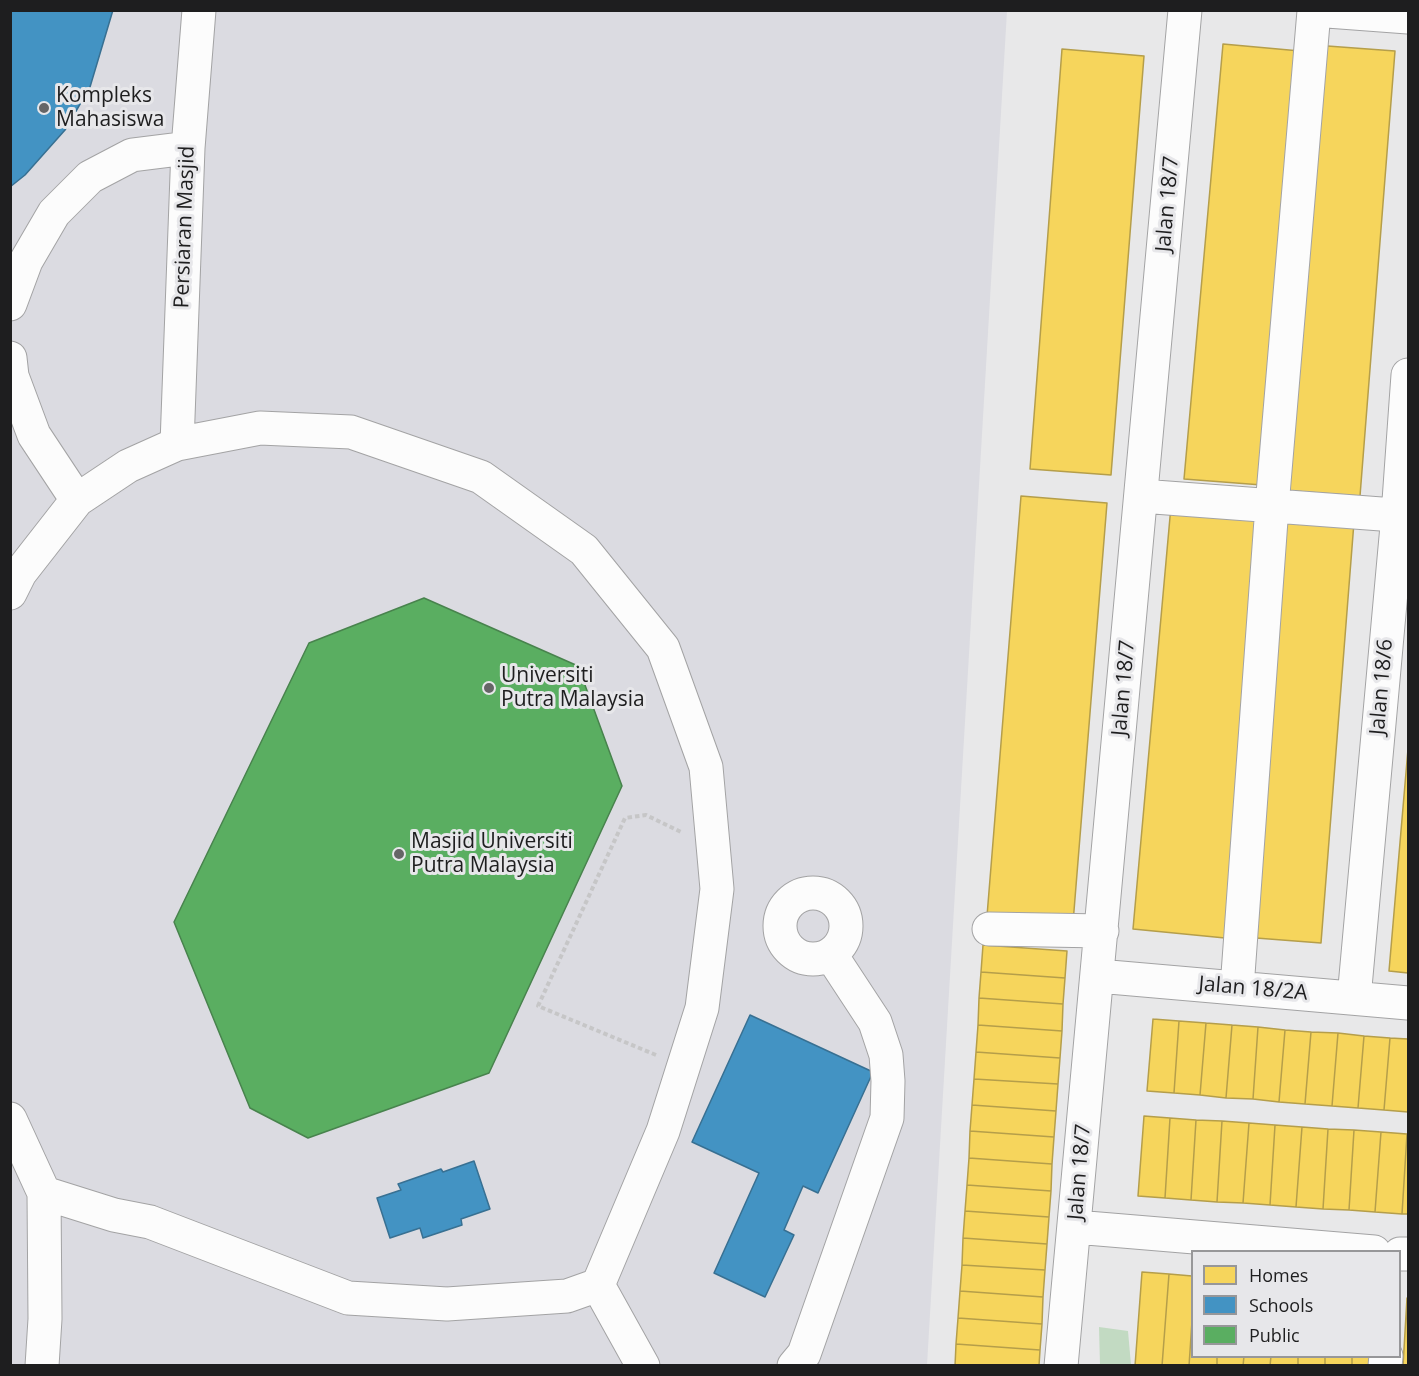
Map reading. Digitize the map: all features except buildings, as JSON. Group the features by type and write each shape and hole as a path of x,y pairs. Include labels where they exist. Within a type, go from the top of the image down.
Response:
{"street":[{"name":"Jalan 18/7","path":"1061,1365 1185,10"},
{"path":"1237,988 1272,506 1314,10 1408,17"},
{"name":"Persiaran Masjid","path":"177,444 188,148 202,17"},
{"path":"10,304 26,261 54,213 90,177 132,155 188,148"},
{"path":"10,358 12,376 34,435 77,500"},
{"name":"Jalan 18/6","path":"1354,998 1403,516 1408,375"},
{"path":"10,594 20,573 77,500 128,466 177,444 260,428 351,432 481,477 584,550 663,648 706,767 717,889 702,1008 663,1131 598,1285 567,1296 447,1304 348,1298 150,1222 114,1215 44,1192"},
{"path":"1141,496 1403,516"},
{"path":"989,929 1102,931"},
{"path":"794,1365 804,1354 887,1118 886,1055 875,1022 831,955"},
{"name":"Jalan 18/2A","path":"1098,976 1408,1003"},
{"path":"10,1119 44,1192 45,1319 42,1365"},
{"path":"1075,1227 1362,1250"},
{"path":"598,1285 643,1365"}],"path":[{"path":"683,1067 538,1006 626,818 646,815 681,832 712,834"}],"shaded area":[{"name":"Universiti Putra Malaysia","path":"10,11 1007,11 927,1365 11,1365"}],"green space":[{"path":"1099,1327 1128,1331 1131,1365 1100,1365"}],"place":[{"name":"Kompleks Mahasiswa","path":"44,108"},
{"name":"Universiti Putra Malaysia","path":"489,688"},
{"name":"Masjid Universiti Putra Malaysia","path":"399,854"}]}
